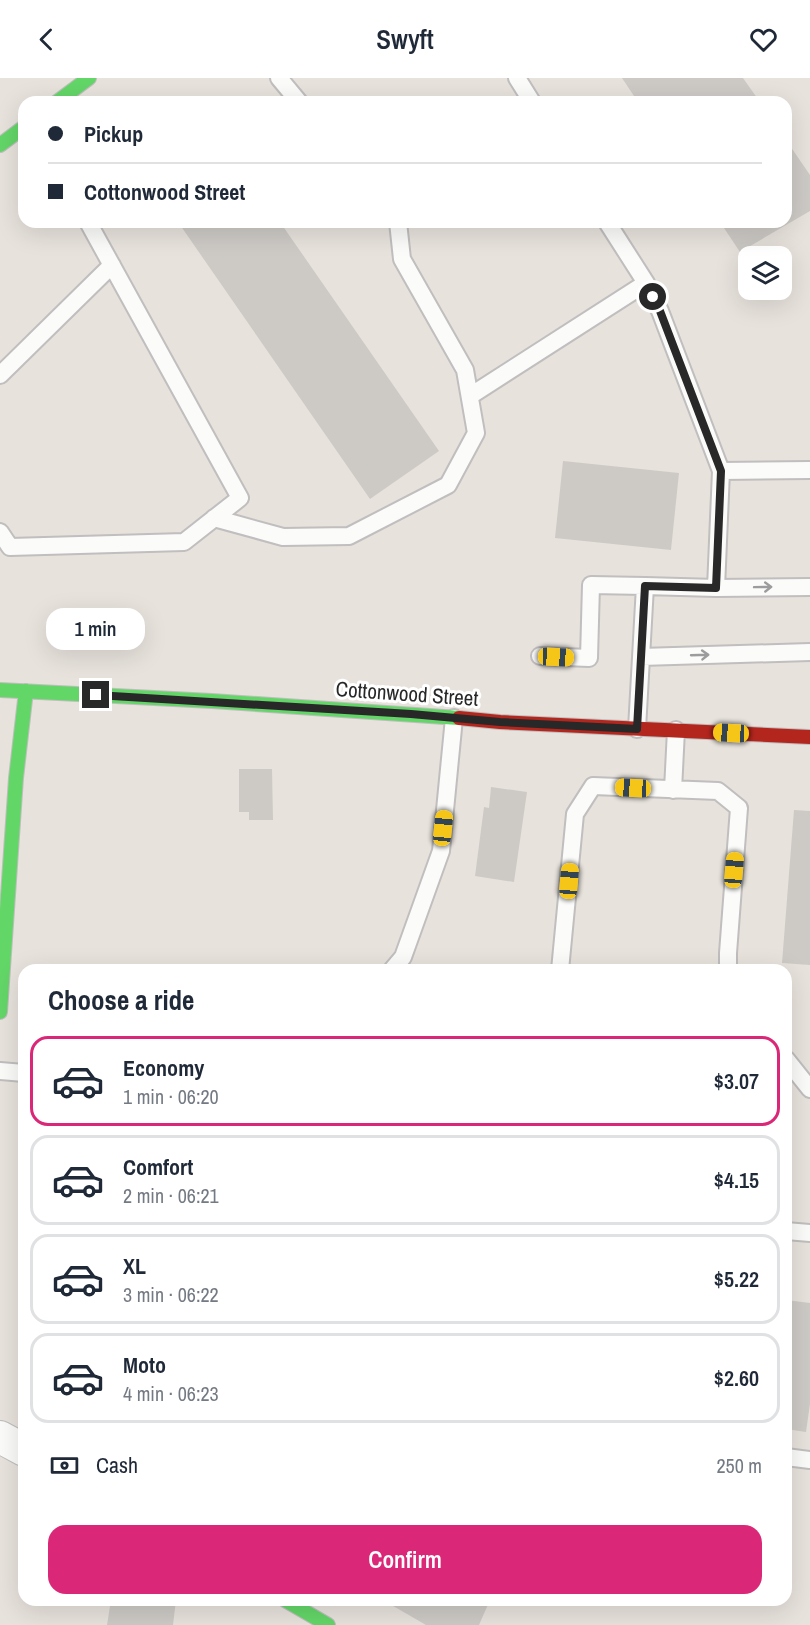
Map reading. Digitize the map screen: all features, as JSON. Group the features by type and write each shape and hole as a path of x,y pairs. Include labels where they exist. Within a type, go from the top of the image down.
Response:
{"street":[{"path":"65,96 89,78"},
{"path":"0,145 18,132"},
{"name":"Cottonwood Street","path":"0,690 212,701 500,722 810,737"},
{"path":"0,1012 16,778 26,691"},
{"path":"0,1437 18,1447"},
{"path":"295,1606 328,1625"}],"lane":[{"path":"279,78 294,96"},
{"path":"517,78 528,96"},
{"path":"0,532 10,547 184,542 240,498 91,228"},
{"path":"214,518 282,537 349,536 448,485 476,433 470,396 465,370 402,259 399,228"},
{"path":"611,228 646,283 660,311 721,471 716,588"},
{"path":"0,375 112,265"},
{"path":"470,396 646,283"},
{"path":"721,471 810,470"},
{"path":"540,656 589,658 591,585 716,588 810,586"},
{"path":"637,729 645,586"},
{"path":"641,657 810,652"},
{"path":"397,964 403,957 441,851 454,718"},
{"path":"673,790 676,730"},
{"path":"561,964 575,814 593,786 718,790 739,808 728,964"},
{"path":"792,1066 810,1089"},
{"path":"0,1071 18,1072"},
{"path":"792,1232 810,1233"},
{"path":"792,1458 810,1460"}],"building":[{"path":"622,78 743,78 756,96 634,96"},
{"path":"792,149 810,175 810,211 792,222"},
{"path":"182,228 284,228 439,451 370,499"},
{"path":"724,228 781,228 750,246 738,246 738,249"},
{"path":"563,461 679,473 671,550 555,538"},
{"path":"239,769 272,769 273,820 249,820 249,812 239,812"},
{"path":"491,787 527,792 514,882 475,876 484,807 489,808"},
{"path":"794,810 810,811 810,965 782,963"},
{"path":"792,1301 810,1303 810,1404 806,1432 792,1430"},
{"path":"110,1606 175,1606 173,1625 107,1625"},
{"path":"393,1606 487,1606 479,1625 426,1625"}],"traffic: fast":[{"path":"65,96 89,78"},
{"path":"0,145 18,132"},
{"path":"0,690 212,701 459,718"},
{"path":"0,1012 16,778 26,691"},
{"path":"295,1606 328,1625"}],"traffic: jam":[{"path":"459,718 810,737"}],"route":[{"path":"96,695 637,729 645,586 716,588 721,471 653,297"}]}
